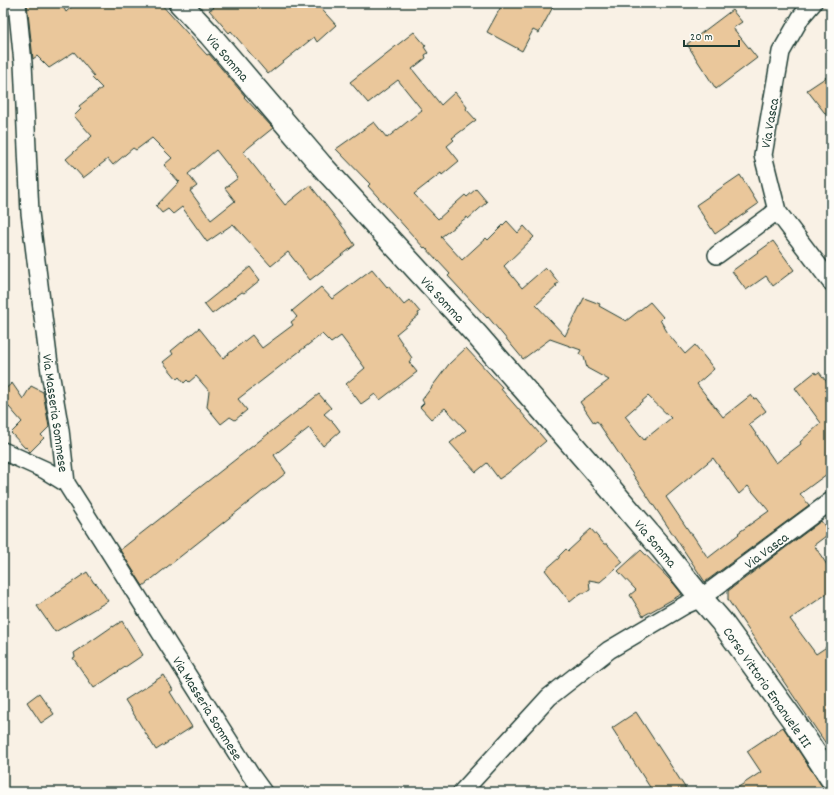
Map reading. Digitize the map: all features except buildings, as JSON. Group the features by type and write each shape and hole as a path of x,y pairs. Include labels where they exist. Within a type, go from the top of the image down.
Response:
{"street":[{"name":"Via Masseria Sommese","path":"17,3 23,63 30,213 66,483 250,774 263,792"},
{"name":"Via Somma","path":"180,3 210,35 320,165 477,335 661,548 701,598"},
{"name":"Via Vasca","path":"812,3 801,17 781,52 763,155 777,211 831,282"},
{"path":"717,255 777,211"},
{"path":"3,451 45,470 66,483"},
{"name":"Via Vasca","path":"462,792 549,697 609,650 685,605 701,598 831,501"},
{"name":"Corso Vittorio Emanuele III","path":"701,598 721,621 793,720 831,778"}]}
